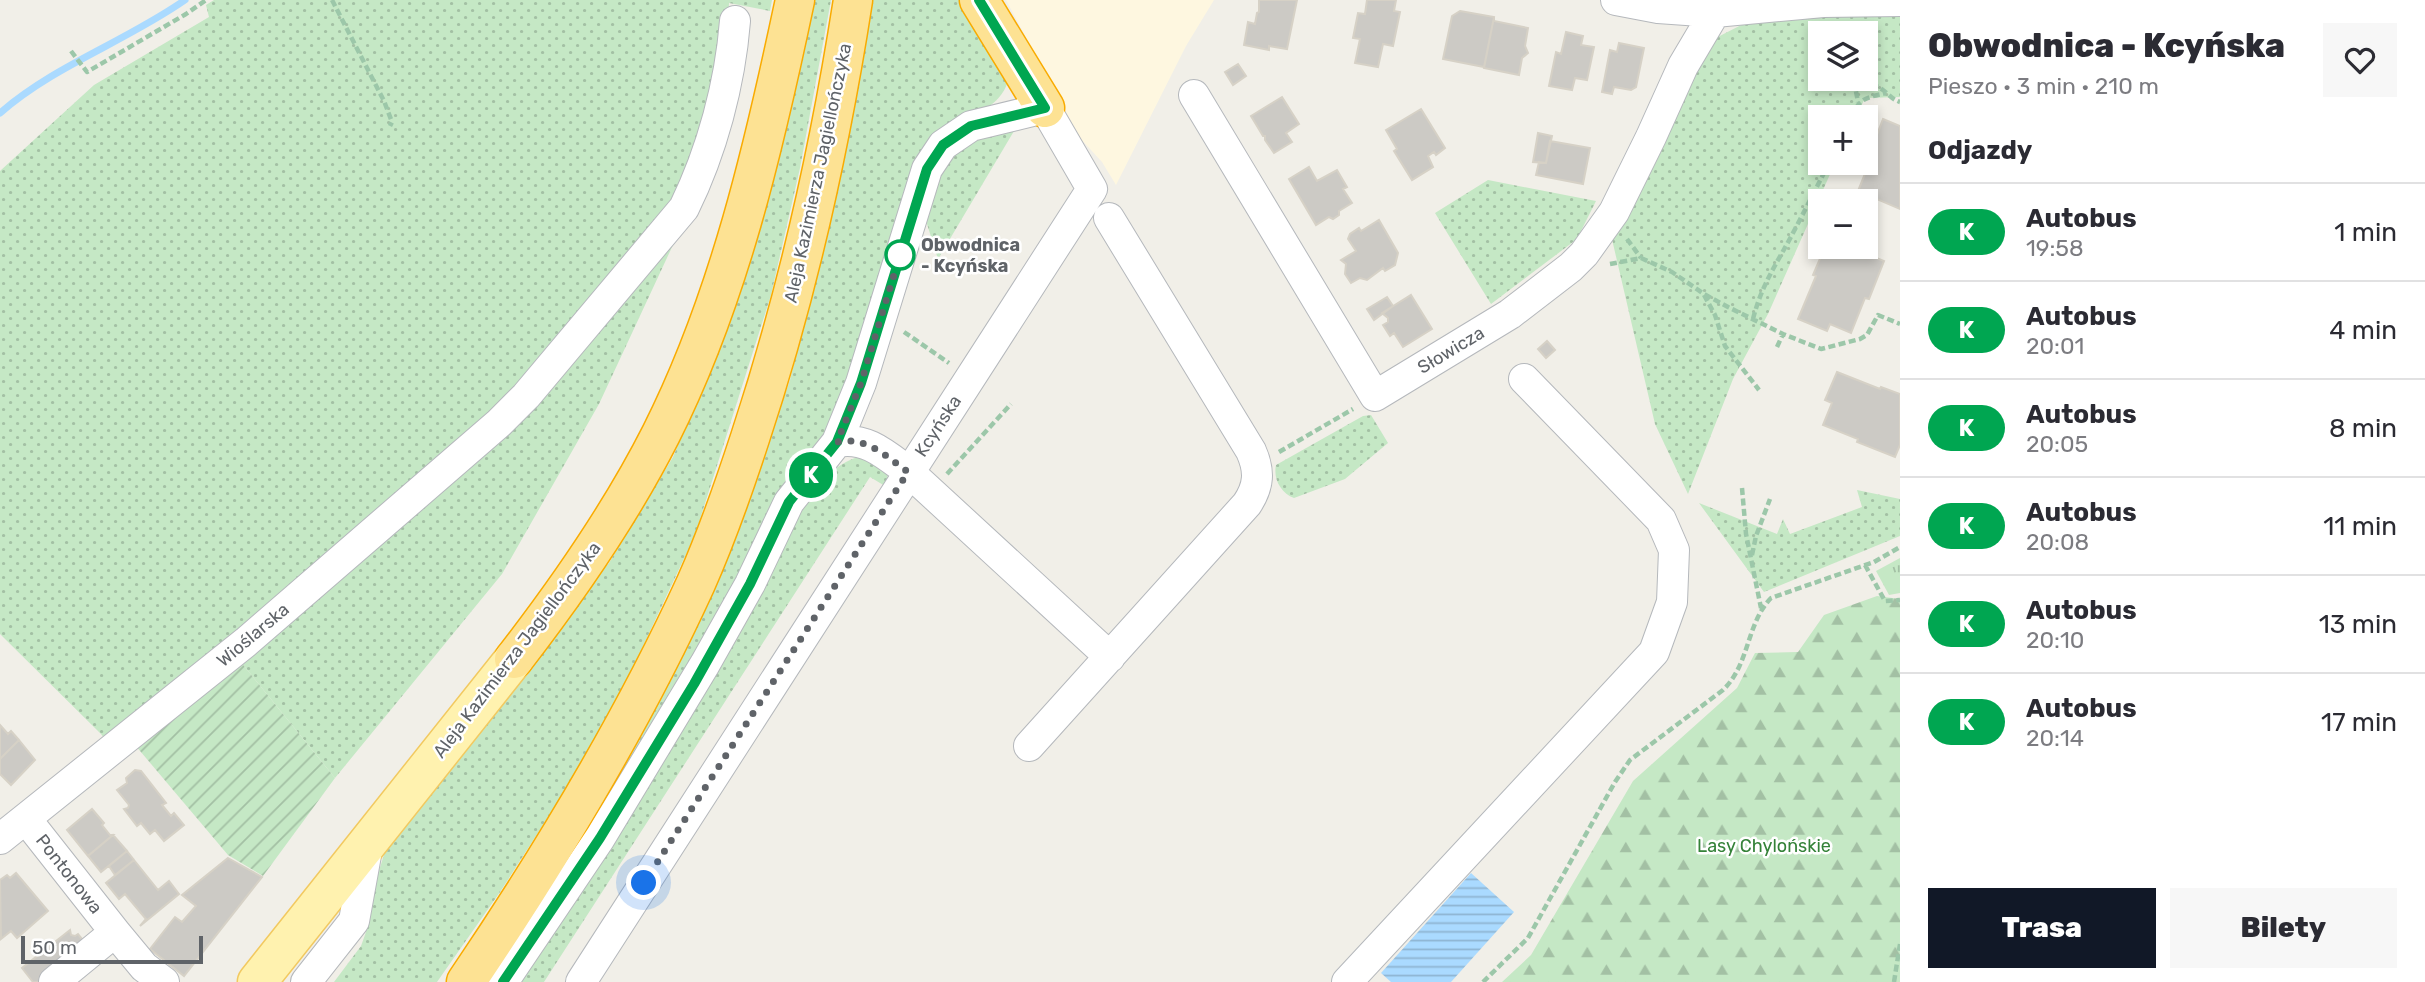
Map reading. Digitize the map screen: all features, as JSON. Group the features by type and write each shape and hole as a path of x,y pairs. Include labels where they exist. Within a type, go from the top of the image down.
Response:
{"highway":[{"name":"Aleja Kazimierza Jagiellończyka","path":"514,659 586,563 618,513 680,391 728,265 751,186 795,0"},
{"name":"Aleja Kazimierza Jagiellończyka","path":"466,982 544,863 616,743 696,582 718,529 770,379 795,287 824,157 853,0"},
{"path":"979,0 1045,108"}],"main road":[{"name":"Aleja Kazimierza Jagiellończyka","path":"257,982 514,659"}],"street":[{"path":"1616,0 1658,8 1715,12 1823,2 1900,1"},
{"name":"Słowicza","path":"1375,396 1510,314 1571,267 1595,241 1614,212 1678,74 1715,12"},
{"name":"Wioślarska","path":"7,832 246,642 499,423 526,396 684,208 697,181 713,128 732,58 735,21"},
{"path":"1194,95 1375,396"},
{"name":"Kcyńska","path":"581,982 1092,189 1045,108"},
{"path":"503,982 587,858 672,720 750,584 789,502 837,442 861,383 927,169 943,145 971,126 1045,108"},
{"path":"1029,746 1247,504 1255,489 1258,474 1251,451 1109,218"},
{"path":"1347,982 1654,652 1672,601 1674,550 1661,520 1524,379"},
{"path":"837,442 860,441 877,449 908,472 1110,657"},
{"name":"Pontonowa","path":"7,832 115,932 145,967 164,982"},
{"path":"306,982 354,921 369,841"},
{"path":"54,982 115,932"}],"path":[{"path":"71,51 87,72 206,0"},
{"path":"332,0 384,101 392,122 390,126"},
{"path":"1878,88 1900,102"},
{"path":"1855,91 1858,103 1886,93"},
{"path":"1753,319 1769,274 1823,175"},
{"path":"1571,267 1593,267 1641,258 1672,272 1704,294 1753,319 1821,349 1867,335 1878,315 1900,324"},
{"path":"1704,294 1715,315 1725,346 1759,390"},
{"path":"902,331 969,378"},
{"path":"1777,347 1783,334"},
{"path":"1274,455 1375,396"},
{"path":"1742,488 1746,534 1761,609"},
{"path":"1751,559 1756,536 1770,499"},
{"path":"1483,982 1528,938 1630,760 1735,679 1761,609 1771,598 1865,565 1900,547"},
{"path":"1865,565 1885,601 1900,600"},
{"path":"1894,982 1900,943"}],"shaded area":[{"path":"1006,0 1214,0 1186,46 1116,185 1102,162 1079,137"}],"green space":[{"path":"214,0 772,0 770,11 729,3 727,62 679,232 599,404 502,574 335,778 240,661 120,758 101,734 0,634 0,171 94,85 209,17 206,5"},
{"path":"815,0 831,0 800,168 771,295 695,535 624,687 566,789 500,892 437,982 334,982 361,946 388,842 539,642 609,563 673,457 740,295 788,120"},
{"path":"871,0 964,0 1008,81 1004,91 991,105 945,127 843,404 611,799 548,885 760,466 790,380 824,244"},
{"path":"1900,9 1900,97 1865,98 1862,105 1808,105 1808,175 1830,175 1823,189 1808,189 1808,224 1768,314 1733,379 1688,494 1655,424 1611,235 1708,42 1749,21"},
{"path":"1014,131 938,259 922,208 939,163 971,138"},
{"path":"1488,180 1596,201 1577,239 1491,304 1435,213"},
{"path":"1371,415 1388,443 1345,479 1294,498 1282,489 1277,480 1276,465 1363,416"},
{"path":"855,458 869,458 885,467 888,479 885,486 870,477 544,982 517,982 800,504 832,472"},
{"path":"1857,490 1900,499 1900,536 1764,592 1699,503 1777,534 1783,519 1790,534 1862,507"},
{"path":"1900,558 1900,593 1889,595 1876,571"},
{"name":"Lasy Chylońskie","path":"1877,596 1900,599 1900,982 1502,982 1531,955 1633,781 1737,688 1755,653 1798,652 1824,615"},
{"path":"240,661 335,778 263,876 228,855 135,745"}],"water":[{"path":"1471,873 1514,912 1451,982 1391,982 1381,973"}],"building":[{"path":"1259,0 1297,0 1287,49 1269,46 1269,50 1244,45 1248,22 1255,24 1259,12"},
{"path":"1367,0 1396,0 1394,11 1400,12 1393,46 1383,44 1378,67 1355,63 1360,39 1353,38 1358,13 1365,14"},
{"path":"1460,11 1494,17 1484,67 1443,59 1452,16"},
{"path":"1494,17 1494,21 1528,28 1525,46 1528,53 1522,58 1519,75 1484,68"},
{"path":"1566,32 1583,36 1581,45 1594,47 1587,80 1575,78 1572,90 1549,86 1556,52 1561,54"},
{"path":"1619,43 1644,48 1636,87 1631,90 1614,87 1612,94 1602,92 1610,50 1617,52"},
{"path":"1238,64 1246,76 1233,85 1225,72"},
{"path":"1282,97 1299,124 1286,133 1292,142 1274,153 1251,116"},
{"path":"1421,109 1445,148 1436,155 1434,152 1428,156 1433,167 1412,180 1394,151 1397,149 1386,130"},
{"path":"1883,119 1900,126 1900,209 1878,200 1878,189 1859,189 1864,175 1878,175 1878,132"},
{"path":"1538,133 1552,136 1546,163 1533,162"},
{"path":"1550,141 1590,148 1583,184 1536,175 1539,162 1546,163"},
{"path":"1309,167 1317,181 1337,170 1347,187 1343,189 1352,203 1339,211 1339,215 1333,219 1329,217 1316,225 1289,179"},
{"path":"1379,220 1398,253 1395,265 1385,271 1383,268 1367,280 1360,278 1351,283 1345,274 1346,264 1341,260 1356,251 1348,239 1350,234"},
{"path":"1820,259 1878,259 1884,261 1869,299 1865,298 1851,333 1830,324 1827,331 1798,319 1816,276 1813,275"},
{"path":"1411,295 1432,329 1403,347 1394,333 1390,336 1383,325 1388,322 1388,318 1382,313"},
{"path":"1387,297 1393,306 1374,320 1367,309"},
{"path":"1547,341 1555,350 1546,358 1538,349"},
{"path":"1837,372 1900,394 1900,445 1895,457 1823,425 1832,403 1825,400"},
{"path":"0,725 8,734 11,731 19,740 0,759"},
{"path":"19,740 35,760 11,785 0,774 0,759"},
{"path":"135,770 141,771 166,803 162,805 171,816 174,813 184,825 164,841 155,830 150,834 141,823 137,826 124,809 129,805 117,790 127,783 126,778"},
{"path":"92,809 110,835 113,835 88,856 67,830"},
{"path":"113,835 127,851 101,872 88,856"},
{"path":"127,851 134,860 115,875 109,866"},
{"path":"228,858 262,877 184,976 150,949 175,917 182,922 196,906 182,895"},
{"path":"134,860 158,890 169,881 179,894 140,926 146,919 125,894 119,899 106,883"},
{"path":"16,873 48,911 17,938 11,931 1,939 0,880 7,875 10,878"},
{"path":"70,930 71,935 78,934 87,945 41,982 33,982 22,968"}],"waterway":[{"path":"0,113 44,81 139,29 185,0"}],"bus line":[{"name":"K","path":"503,982 600,838 694,684 750,584 789,502 837,442 861,383 927,169 943,145 971,126 1045,108 979,0"}],"place":[{"name":"Obwodnica - Kcyńska","path":"900,255"}],"route":[{"path":"644,883 908,472 877,449 860,441 837,442 861,383 900,255"}]}
